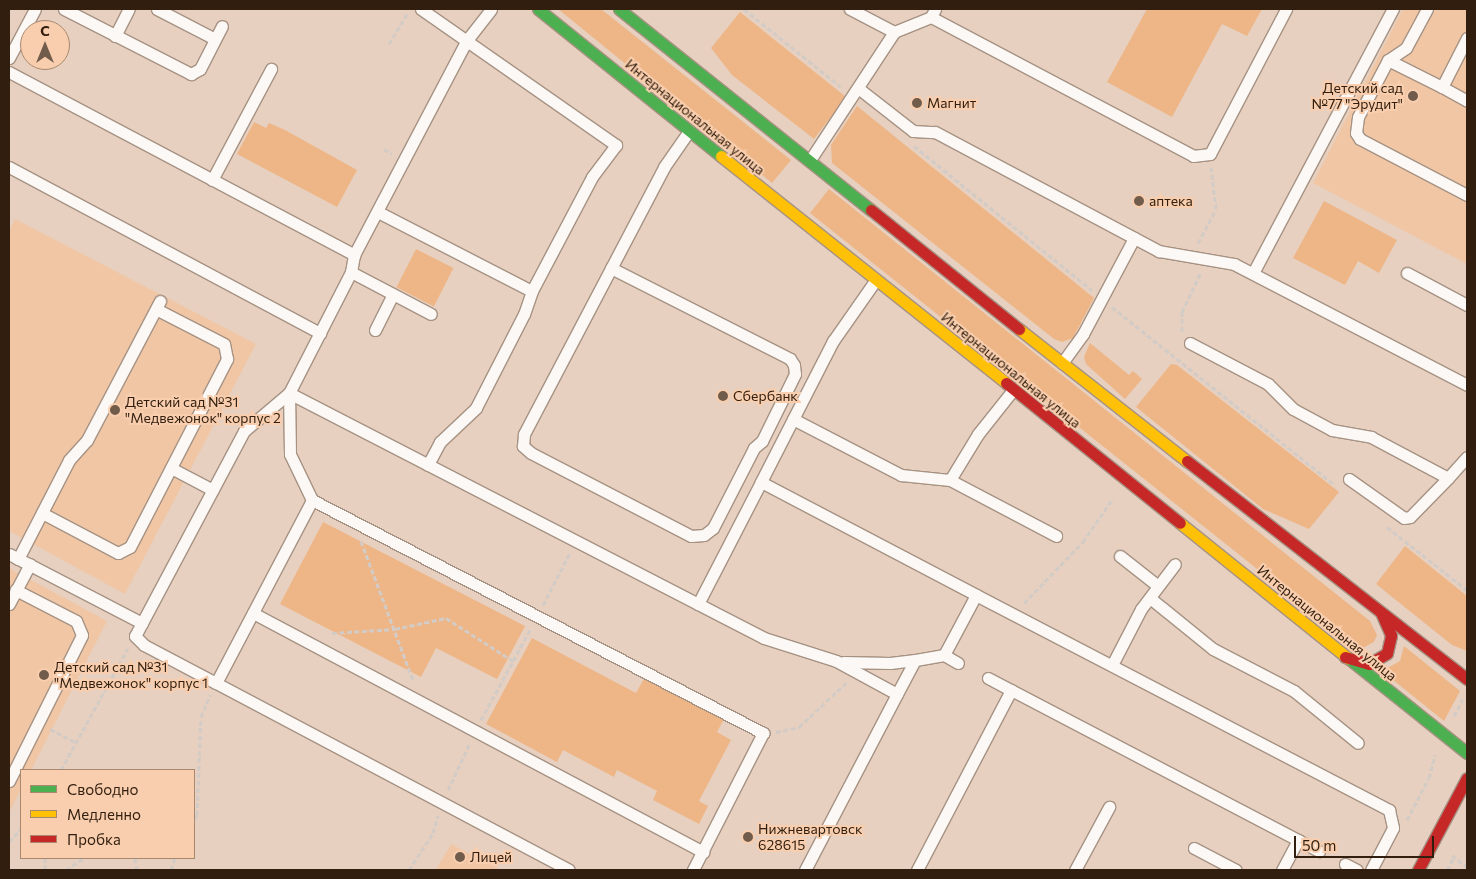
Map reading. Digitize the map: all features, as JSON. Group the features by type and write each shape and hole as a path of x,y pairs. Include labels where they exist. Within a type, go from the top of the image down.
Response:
{"main road":[{"name":"Интернациональная улица","path":"538,9 875,281 1467,753"},
{"path":"619,9 1062,363 1381,614 1467,679"},
{"path":"1345,657 1369,664 1387,653 1391,635 1381,614"},
{"path":"1418,870 1467,778"}],"lane":[{"path":"9,58 35,9"},
{"path":"64,9 191,74 200,69 222,26"},
{"path":"115,36 129,9"},
{"path":"157,9 215,40"},
{"path":"421,9 616,145 592,177 532,291 524,314 476,408 440,442 428,465"},
{"path":"491,9 467,40 354,255 351,272 289,393 244,431 135,636 144,645 569,870"},
{"path":"850,9 894,32"},
{"path":"810,160 894,32 933,13 1193,156 1210,154 1286,9"},
{"path":"1253,273 1393,9"},
{"path":"1427,9 1406,48 1388,60 1358,117 1356,133 1360,138 1467,195"},
{"path":"1442,87 1467,38"},
{"path":"1388,60 1467,101"},
{"path":"212,180 271,69"},
{"path":"9,72 354,255"},
{"path":"858,88 913,131 935,132 1159,251 1217,259 1253,273 1467,385"},
{"path":"611,268 790,359 794,365 795,374 762,441 754,448 714,528 704,535 692,536 531,453 523,446 524,434 611,268 664,167 689,131"},
{"path":"9,167 320,333"},
{"path":"378,212 532,291"},
{"path":"1062,363 1083,334 1134,238"},
{"path":"351,272 431,314"},
{"path":"1407,273 1467,305"},
{"path":"698,604 844,323 875,281"},
{"path":"375,330 393,294"},
{"path":"42,513 111,551 125,552 225,366 227,351 224,344 158,305 87,440 69,460 42,513 14,556 142,624"},
{"path":"1186,342 1268,384 1293,409 1332,430 1371,437 1448,478"},
{"path":"950,480 973,442 1013,390"},
{"path":"289,393 764,638 836,661 897,694"},
{"path":"289,393 290,454 312,500 539,614 763,732 693,870"},
{"path":"793,420 902,475 950,480 1056,536"},
{"path":"1349,479 1404,518 1410,517 1467,457"},
{"path":"171,468 213,490"},
{"path":"761,482 1389,810 1393,828 1371,870"},
{"path":"216,682 312,500"},
{"path":"1120,556 1158,586"},
{"path":"9,604 30,564"},
{"path":"1112,665 1150,598 1176,564"},
{"path":"9,781 82,635 76,621 16,590"},
{"path":"944,655 976,595"},
{"path":"1150,598 1213,649 1294,691 1358,743"},
{"path":"253,613 703,852"},
{"path":"836,661 874,664 944,655 958,662"},
{"path":"805,870 915,660"},
{"path":"988,678 1319,851"},
{"path":"917,870 1011,690"},
{"path":"1075,870 1109,807"},
{"path":"1282,870 1298,840"},
{"path":"1194,848 1236,870"},
{"path":"1345,864 1357,870"}],"path":[{"path":"390,44 410,9"},
{"path":"1197,245 1216,210 1210,154"},
{"path":"1189,245 1197,245"},
{"path":"1186,342 1182,312 1207,259 1197,245"},
{"path":"1170,355 1176,348"},
{"path":"1014,614 1083,542 1114,498 1106,492"},
{"path":"353,522 395,629 420,702"},
{"path":"409,870 433,833 442,802 476,731 576,541"},
{"path":"332,633 395,629 446,618 513,661"},
{"path":"62,769 135,636"},
{"path":"763,732 799,727 857,672"},
{"path":"195,818 197,815 201,717 216,682"},
{"path":"1402,829 1429,778 1431,763 1467,691"},
{"path":"39,723 76,742"},
{"path":"9,842 20,830"},
{"path":"1450,854 1467,867"},
{"path":"1447,870 1454,857"},
{"path":"66,870 82,859"}],"shaded area":[{"path":"558,9 601,9 791,160 772,183"},
{"path":"1147,9 1262,9 1247,36 1222,24 1172,117 1107,82"},
{"name":"Детский сад №77 \"Эрудит\"","path":"1403,9 1467,9 1467,264 1313,183"},
{"path":"740,12 846,97 814,139 732,75 711,48"},
{"path":"857,106 1094,298 1073,338 1062,342 1054,339 832,163 831,145"},
{"path":"254,122 266,128 269,123 285,130 357,170 337,207 237,154"},
{"path":"829,189 1370,621 1377,635 1374,642 1359,650 810,213"},
{"path":"1324,201 1397,240 1379,273 1358,261 1345,285 1293,258"},
{"name":"Детский сад №31 \"Медвежонок\" корпус 2","path":"15,219 256,344 125,594 9,531 9,231"},
{"path":"416,249 453,268 434,306 396,287"},
{"path":"1090,343 1129,375 1133,371 1142,379 1125,399 1086,364 1084,357"},
{"path":"1171,364 1177,365 1339,492 1309,529 1263,509 1136,407"},
{"path":"323,522 525,626 497,679 436,648 421,677 280,604"},
{"path":"1405,546 1467,596 1467,651 1452,645 1376,584"},
{"name":"Детский сад №31 \"Медвежонок\" корпус 1","path":"9,568 107,621 32,769 20,769 20,791 9,813"},
{"path":"532,638 636,693 645,677 724,719 717,732 731,740 699,801 708,806 699,824 653,800 657,791 617,770 614,777 563,750 557,762 486,724"},
{"path":"1404,646 1460,691 1444,721 1382,671 1400,661"},
{"name":"Лицей","path":"451,844 501,870 436,870"}],"traffic: fast":[{"path":"538,9 721,156"},
{"path":"619,9 871,210"},
{"path":"1348,658 1467,753"}],"traffic: slow":[{"path":"721,156 1006,383"},
{"path":"1019,329 1187,461"},
{"path":"1180,523 1348,658"}],"traffic: jam":[{"path":"871,210 1019,329"},
{"path":"1006,383 1180,523"},
{"path":"1187,461 1467,679"},
{"path":"1345,657 1369,664 1387,653 1391,635 1381,613"},
{"path":"1418,870 1467,778"}],"place":[{"name":"Детский сад №77 \"Эрудит\"","path":"1413,96"},
{"name":"Магнит","path":"917,103"},
{"name":"аптека","path":"1139,201"},
{"name":"Сбербанк","path":"723,396"},
{"name":"Детский сад №31 \"Медвежонок\" корпус 2","path":"115,410"},
{"name":"Детский сад №31 \"Медвежонок\" корпус 1","path":"44,675"},
{"name":"Нижневартовск 628615","path":"748,837"},
{"name":"Лицей","path":"460,857"}]}
